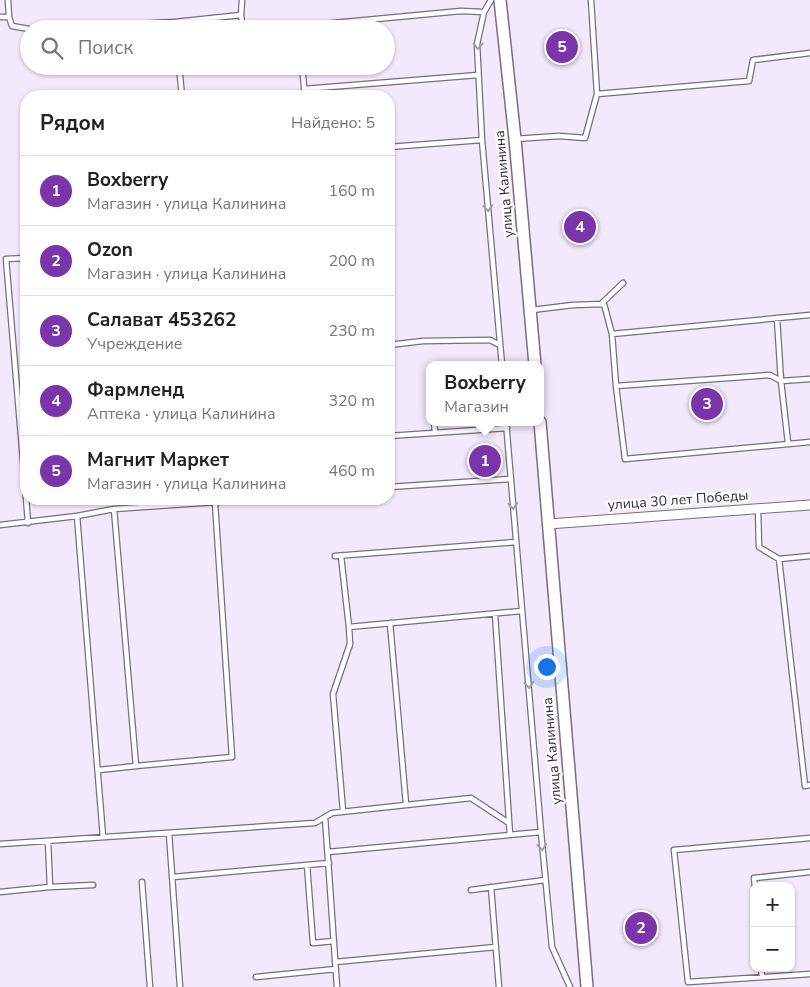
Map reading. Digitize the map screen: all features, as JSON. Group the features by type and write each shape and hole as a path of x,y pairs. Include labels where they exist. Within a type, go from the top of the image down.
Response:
{"street":[{"name":"улица Калинина","path":"500,0 515,139 535,361"},
{"name":"улица Калинина","path":"540,426 587,987"},
{"name":"улица 30 лет Победы","path":"548,524 810,505"}],"lane":[{"path":"8,0 9,17 12,26 20,27"},
{"path":"241,20 242,0"},
{"path":"491,0 484,12 477,44 482,140 502,361"},
{"path":"515,139 559,136 585,138 597,94 591,0"},
{"path":"369,20 461,11 484,12"},
{"path":"194,20 241,15"},
{"path":"0,18 9,17"},
{"path":"597,94 749,81 753,60 810,53"},
{"path":"180,75 181,90"},
{"path":"303,75 304,89 478,75"},
{"path":"395,147 482,140"},
{"path":"20,258 6,259 20,422"},
{"path":"601,304 623,283"},
{"path":"531,310 572,304 604,304 612,334 625,459 810,442"},
{"path":"612,334 810,314"},
{"path":"778,318 781,381 788,443"},
{"path":"395,344 423,341 490,340 500,345"},
{"path":"616,386 770,375 781,381 810,379"},
{"path":"434,426 435,433"},
{"path":"395,436 507,428 552,948 570,987"},
{"path":"395,487 510,478"},
{"path":"27,505 28,523"},
{"path":"0,525 28,523 114,509 181,505"},
{"path":"99,770 232,757 215,505"},
{"path":"758,508 759,546 779,559 810,556"},
{"path":"114,509 136,766"},
{"path":"77,516 103,837"},
{"path":"343,811 333,694 350,644 338,556 516,542"},
{"path":"779,559 804,786 810,785"},
{"path":"349,627 522,611"},
{"path":"495,614 510,835"},
{"path":"390,623 406,804"},
{"path":"0,844 315,823 332,812 471,798 509,823"},
{"path":"325,817 337,987"},
{"path":"169,832 180,987"},
{"path":"328,852 541,832"},
{"path":"810,838 674,850 686,985 810,974"},
{"path":"48,841 50,887"},
{"path":"173,877 328,863"},
{"path":"307,865 313,942 334,941"},
{"path":"754,882 754,878 810,872"},
{"path":"471,890 545,880"},
{"path":"142,882 150,987"},
{"path":"0,892 93,884"},
{"path":"491,887 500,987"},
{"path":"335,962 496,947"},
{"path":"256,977 336,969"},
{"path":"761,972 762,977"}],"place":[{"name":"Магнит Маркет","path":"562,47"},
{"name":"Фармленд","path":"580,227"},
{"name":"Салават 453262","path":"707,404"},
{"name":"Boxberry","path":"485,461"},
{"name":"Ozon","path":"641,928"}]}
